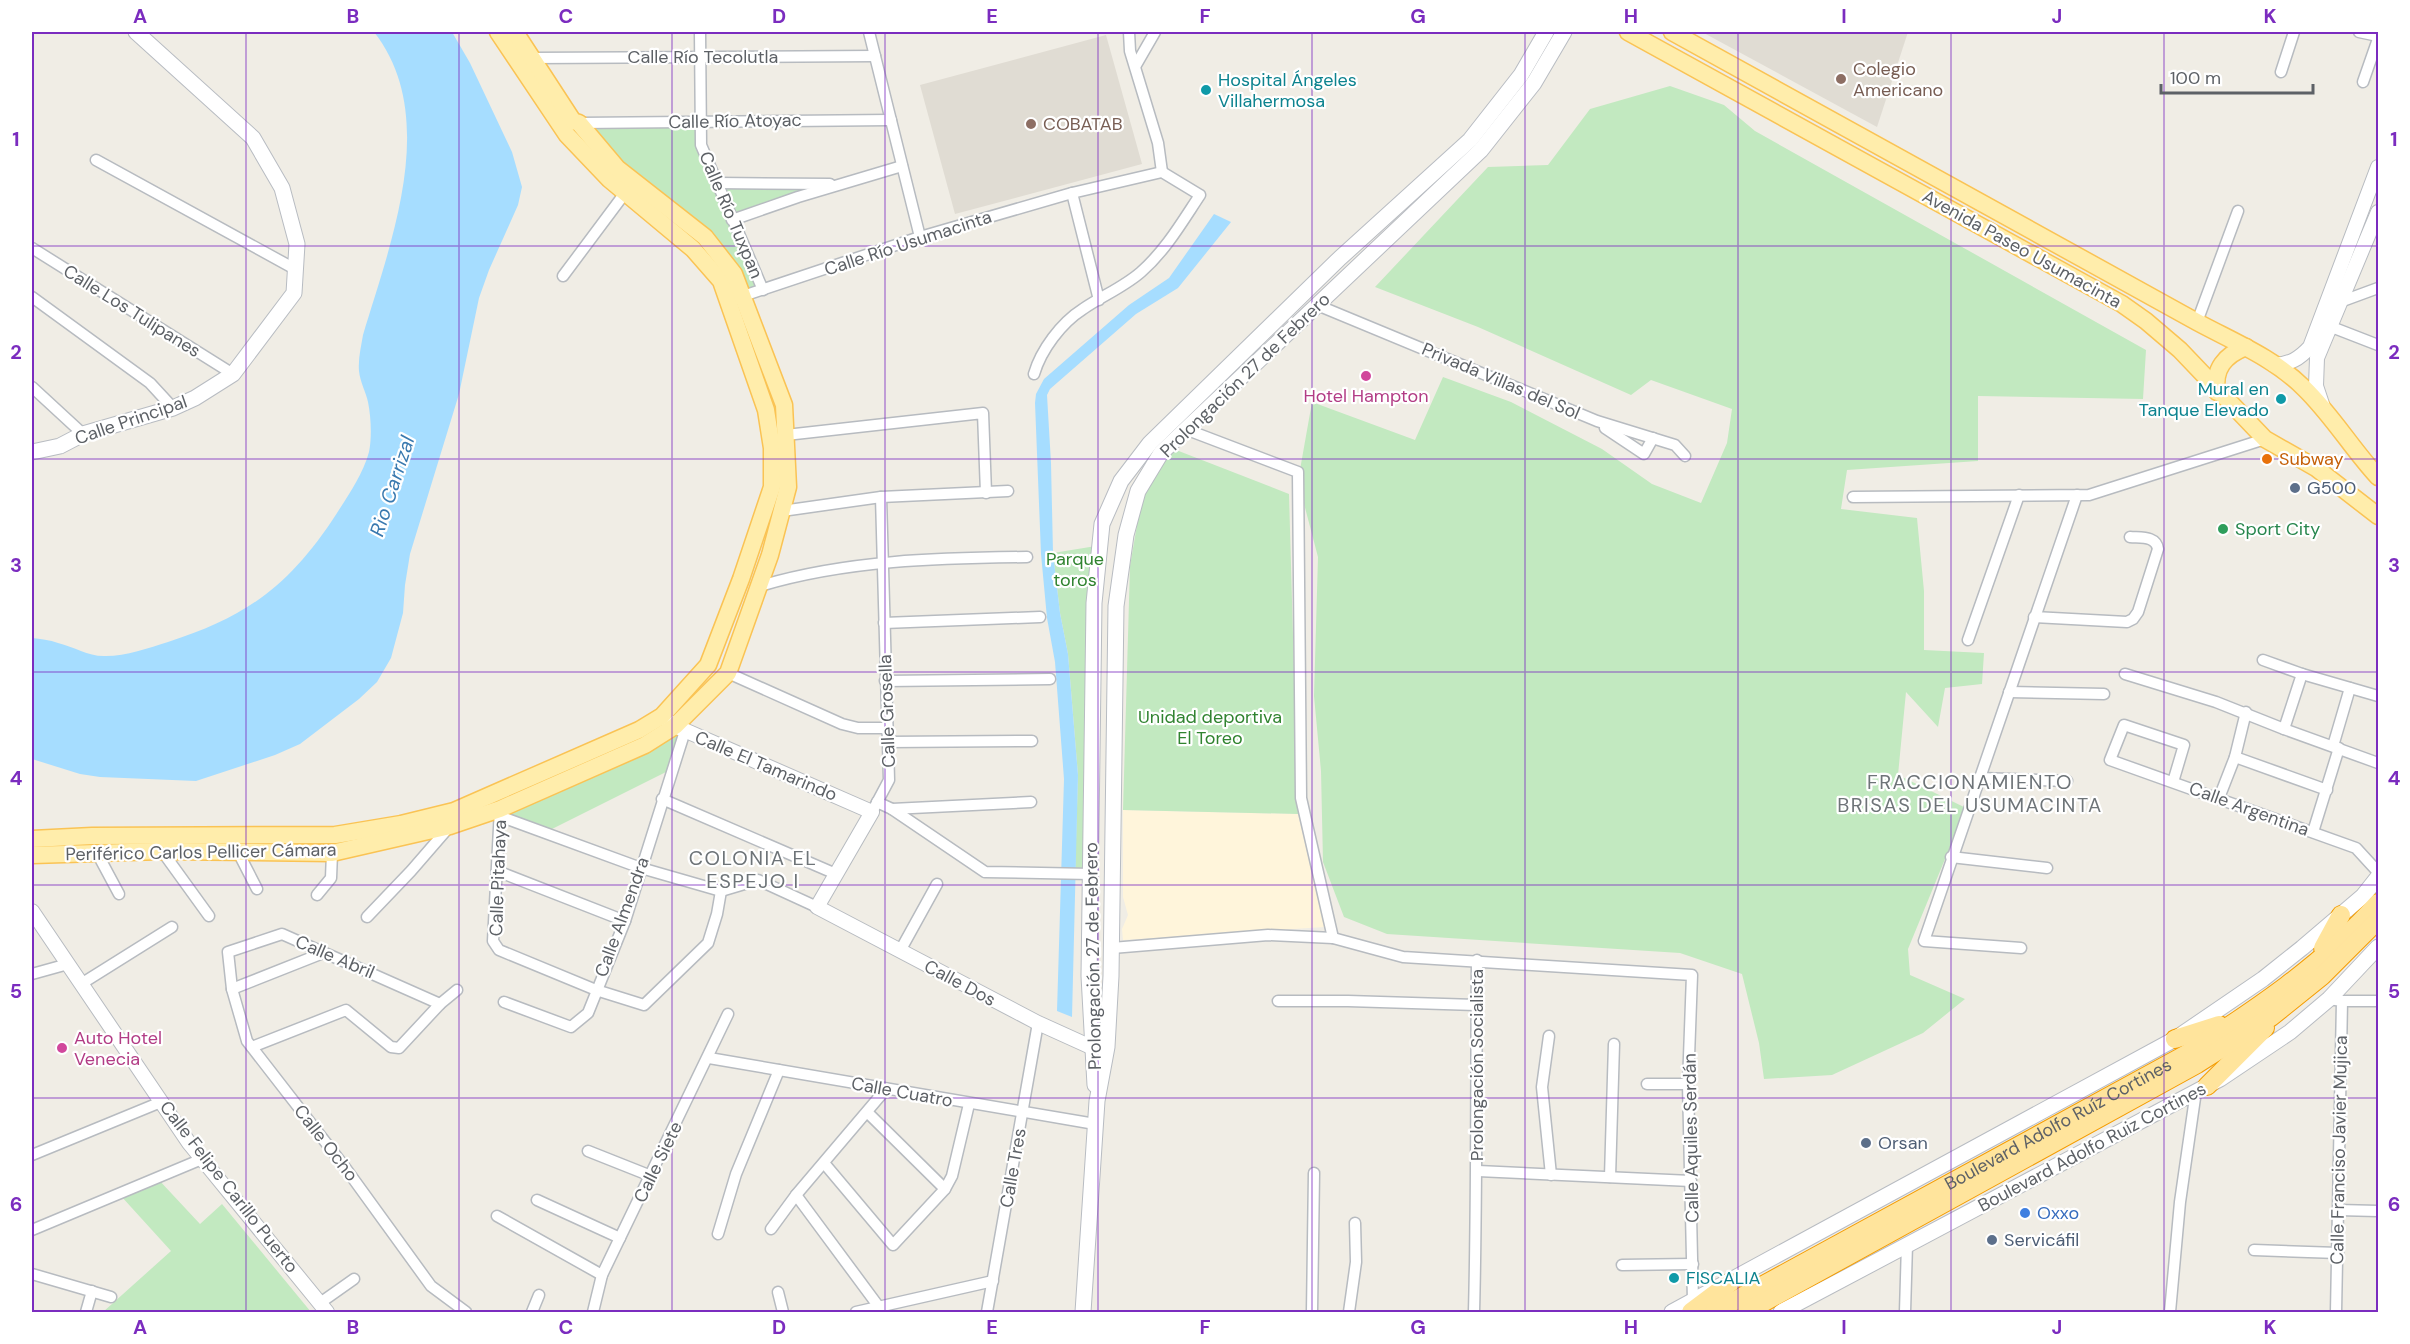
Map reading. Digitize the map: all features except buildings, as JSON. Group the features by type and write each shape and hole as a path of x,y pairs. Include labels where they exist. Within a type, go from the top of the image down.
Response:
{"highway":[{"name":"Boulevard Adolfo Ruíz Cortines","path":"1714,1312 2185,1055 2243,1017 2312,966 2379,903"},
{"path":"2312,966 2341,915"},
{"name":"Boulevard Adolfo Ruíz Cortines","path":"1746,1312 2197,1064 2288,1004 2322,976 2379,920"},
{"path":"2344,954 2379,937"},
{"path":"2201,1089 2250,1045 2288,1004"},
{"path":"2175,1039 2243,1017"},
{"path":"1692,1307 1731,1282"}],"main road":[{"name":"Calle Principal","path":"32,452 60,446 83,434 173,408 195,398 233,374 294,293 297,244 282,189 253,138 136,32"},
{"name":"Periférico Carlos Pellicer Cámara","path":"32,855 162,851 332,853 500,813 645,745 674,724 728,673 760,585 788,487 784,405 736,298 693,249 625,193 567,135 498,32"},
{"name":"Periférico Carlos Pellicer Cámara","path":"515,32 573,121 579,123 616,168 705,237 734,274 736,298 766,410 772,448 772,487 741,579 708,665 674,724"},
{"name":"Prolongación 27 de Febrero","path":"1096,1101 1089,976 1094,603 1102,524 1121,481 1150,443 1340,258 1470,140 1521,75 1546,32"},
{"name":"Prolongación 27 de Febrero","path":"1096,1101 1107,1047 1112,948 1116,606 1126,535 1138,492 1161,453 1185,429 1481,150 1534,83 1564,32"},
{"name":"Avenida Paseo Usumacinta","path":"1628,32 2122,304 2180,350 2208,378 2217,392 2265,439 2316,468 2378,515"},
{"name":"Avenida Paseo Usumacinta","path":"1672,32 2246,347 2303,387 2379,477"},
{"path":"2217,392 2215,380 2219,366 2228,356 2246,347"},
{"name":"Periférico Carlos Pellicer Cámara","path":"32,839 92,836 336,835 401,824 454,811 639,730 674,724"},
{"path":"1731,1282 2175,1039 2263,979 2363,896 2379,877"},
{"name":"Boulevard Adolfo Ruiz Cortines","path":"1781,1312 2201,1089 2335,1000 2379,947"},
{"path":"1083,1312 1096,1101"},
{"path":"1672,1312 1692,1307"}],"street":[{"name":"Calle Río Tuxpan","path":"700,32 701,145 763,290"},
{"path":"869,32 920,237"},
{"path":"1034,374 1040,355 1053,338 1081,310 1140,273 1166,247 1200,195 1161,172 1158,143 1130,51 1129,32"},
{"path":"1136,66 1155,32"},
{"path":"2281,72 2294,32"},
{"path":"2359,32 2379,38 2363,82"},
{"name":"Calle Río Tecolutla","path":"532,58 875,56"},
{"name":"Calle Río Atoyac","path":"579,123 891,120"},
{"path":"96,160 295,269"},
{"path":"732,220 798,197 902,166"},
{"path":"2274,365 2292,362 2302,356 2310,346 2379,167"},
{"name":"Calle Río Usumacinta","path":"736,298 920,237 1072,193 1161,172"},
{"path":"717,183 842,184"},
{"path":"563,276 625,193"},
{"path":"1072,193 1100,300"},
{"path":"2197,322 2238,211"},
{"path":"2325,412 2316,386 2315,368 2329,326 2379,212"},
{"name":"Calle Los Tulipanes","path":"32,248 233,374"},
{"path":"2340,303 2379,288"},
{"path":"32,297 150,383 173,408"},
{"name":"Privada Villas del Sol","path":"1317,305 1597,421 1675,445 1685,456"},
{"path":"2329,326 2379,345"},
{"path":"2364,339 2379,335"},
{"path":"32,387 83,434"},
{"path":"786,435 983,413 986,493"},
{"path":"1597,421 1644,454 1653,438"},
{"path":"1185,429 1298,472 1301,798 1333,938"},
{"path":"1853,497 2089,495 2265,439"},
{"path":"782,511 881,497 1008,491"},
{"path":"1968,640 2019,495"},
{"path":"2020,948 1924,941 2076,495"},
{"name":"Calle Grosella","path":"817,907 889,780 881,497"},
{"path":"2034,617 2127,622 2133,619 2138,612 2158,549 2154,539 2130,537"},
{"path":"760,585 791,576 883,562 1027,557"},
{"path":"884,623 1040,617"},
{"path":"2263,660 2302,674 2379,696"},
{"path":"728,673 842,724 858,728 887,728"},
{"path":"2125,674 2246,712 2284,729 2379,763"},
{"path":"2284,729 2302,674"},
{"path":"885,681 1050,679"},
{"path":"2313,832 2327,790 2350,688"},
{"path":"2008,692 2104,694"},
{"path":"2218,798 2235,757 2246,712"},
{"name":"Calle Almendra","path":"504,1002 571,1028 588,1012 625,921 662,799 674,724"},
{"name":"Calle El Tamarindo","path":"674,724 874,807"},
{"name":"Calle Argentina","path":"2173,782 2184,745 2124,724 2110,760 2356,848 2379,872"},
{"path":"888,742 1032,741"},
{"path":"2235,757 2327,790"},
{"path":"1979,778 2067,781"},
{"path":"662,799 836,874"},
{"path":"874,807 892,810 1031,802"},
{"path":"892,810 985,872 1091,874"},
{"path":"500,813 641,868 720,891 758,880 817,907"},
{"name":"Calle Pitahaya","path":"500,813 493,941 499,950 596,990 644,1005 708,944 717,914 720,891"},
{"path":"367,917 450,826"},
{"path":"162,851 209,916"},
{"path":"238,852 257,889"},
{"path":"97,853 119,894"},
{"path":"317,895 331,878 332,853"},
{"path":"1951,857 2047,868"},
{"path":"497,871 625,921"},
{"path":"900,951 937,884"},
{"name":"Calle Dos","path":"817,907 1038,1023 1092,1047 1107,1047"},
{"name":"Calle Felipe Carillo Puerto","path":"34,919 68,964 202,1159 324,1308"},
{"path":"81,984 172,927"},
{"name":"Calle Abril","path":"228,952 282,934 440,1004"},
{"path":"1112,948 1268,936 1333,938 1403,957 1477,960"},
{"name":"Calle Ocho","path":"228,952 232,989 247,1041 374,1206 431,1286 466,1312"},
{"path":"232,989 323,953"},
{"name":"Prolongación Socialista","path":"1474,1312 1478,1172 1477,960 1692,975"},
{"path":"32,974 68,964"},
{"name":"Calle Aquiles Serdán","path":"1692,975 1688,1083 1692,1307"},
{"path":"252,1047 346,1010 395,1049 457,990"},
{"path":"2335,1000 2379,1001"},
{"name":"Calle Franciso Javier Mujica","path":"2335,1000 2338,1210 2336,1312"},
{"path":"1278,1001 1476,1005"},
{"name":"Calle Siete","path":"593,1312 602,1275 709,1058 728,1014"},
{"name":"Calle Tres","path":"987,1312 1038,1023"},
{"path":"1549,1036 1542,1087 1551,1175"},
{"path":"1610,1177 1614,1044"},
{"name":"Calle Cuatro","path":"709,1058 1095,1124"},
{"path":"718,1234 736,1174 779,1070"},
{"path":"1647,1084 1688,1083"},
{"path":"771,1229 796,1195 886,1089"},
{"path":"2170,1312 2180,1202 2201,1089"},
{"path":"32,1155 161,1102"},
{"path":"824,1163 893,1245 945,1190 952,1176 969,1104"},
{"path":"867,1112 945,1190"},
{"path":"588,1151 651,1176"},
{"path":"32,1230 202,1159"},
{"path":"1478,1172 1691,1181"},
{"path":"1312,1312 1314,1173"},
{"path":"796,1195 879,1307"},
{"path":"537,1200 620,1238"},
{"path":"2338,1210 2379,1211"},
{"path":"496,1216 602,1275"},
{"path":"1349,1312 1356,1262 1355,1222"},
{"path":"1905,1312 1906,1244"},
{"path":"2254,1250 2337,1253"},
{"path":"1622,1264 1693,1264"},
{"path":"32,1274 111,1297"},
{"path":"324,1308 354,1279"},
{"path":"856,1312 993,1281"},
{"path":"86,1312 92,1291"},
{"path":"778,1292 783,1312"},
{"path":"532,1312 539,1295"}],"shaded area":[{"name":"Colegio Americano","path":"1702,32 1908,32 1877,127"},
{"name":"COBATAB","path":"1106,35 1142,164 955,214 920,85"},
{"path":"1123,810 1298,814 1325,927 1123,940 1122,929 1128,915 1123,897"}],"green space":[{"path":"1670,86 1724,105 1755,131 2146,350 2143,399 1978,396 1978,461 1847,470 1841,509 1917,518 1924,591 1924,650 1984,653 1982,684 1945,688 1938,727 1906,692 1898,775 1966,808 1908,949 1910,975 1965,999 1923,1033 1832,1075 1764,1079 1759,1043 1742,974 1680,953 1387,934 1344,917 1323,862 1321,771 1314,696 1318,557 1298,481 1312,402 1415,440 1443,377 1511,402 1602,449 1652,484 1701,503 1727,443 1732,409 1651,380 1631,395 1478,327 1375,287 1488,167 1548,165 1590,109"},
{"path":"701,122 701,145 717,182 842,185 732,220 763,290 744,297 734,274 579,123"},
{"name":"Unidad deportiva El Toreo","path":"1171,448 1289,494 1298,814 1123,810 1130,566 1142,496"},
{"name":"Parque toros","path":"1096,546 1091,874 1075,874 1078,775 1068,654 1060,613 1053,553"},
{"path":"685,731 672,769 544,833 499,816"},
{"path":"158,1179 200,1224 222,1204 311,1312 103,1312 171,1251 121,1196"}],"water":[{"name":"Rio Carrizal","path":"374,32 452,32 470,63 512,152 522,187 518,205 479,298 459,394 410,554 403,613 391,658 377,682 359,699 300,744 275,755 196,781 100,777 80,774 32,759 32,638 55,642 94,655 114,656 168,642 222,621 266,594 303,559 337,513 363,468 369,452 371,427 368,402 360,375 360,353 363,335 396,222 404,181 407,141 404,102 394,66"},
{"path":"1214,214 1231,222 1178,288 1136,314 1050,389 1047,395 1053,553 1060,613 1068,654 1078,775 1072,1017 1057,1011 1064,779 1055,662 1047,618 1041,554 1036,394 1044,379 1129,305 1169,278"}],"place":[{"name":"Colegio Americano","path":"1841,79"},
{"name":"Hospital Ángeles Villahermosa","path":"1206,90"},
{"name":"COBATAB","path":"1031,124"},
{"name":"Hotel Hampton","path":"1366,376"},
{"name":"Mural en Tanque Elevado","path":"2281,399"},
{"name":"Subway","path":"2267,459"},
{"name":"G500","path":"2295,488"},
{"name":"Sport City","path":"2223,529"},
{"name":"Auto Hotel Venecia","path":"62,1048"},
{"name":"Orsan","path":"1866,1143"},
{"name":"Oxxo","path":"2025,1213"},
{"name":"Servicáfil","path":"1992,1240"},
{"name":"FISCALIA","path":"1674,1278"}],"district":[{"name":"FRACCIONAMIENTO BRISAS DEL USUMACINTA","path":"1970,794"},
{"name":"COLONIA EL ESPEJO I","path":"753,870"}]}
